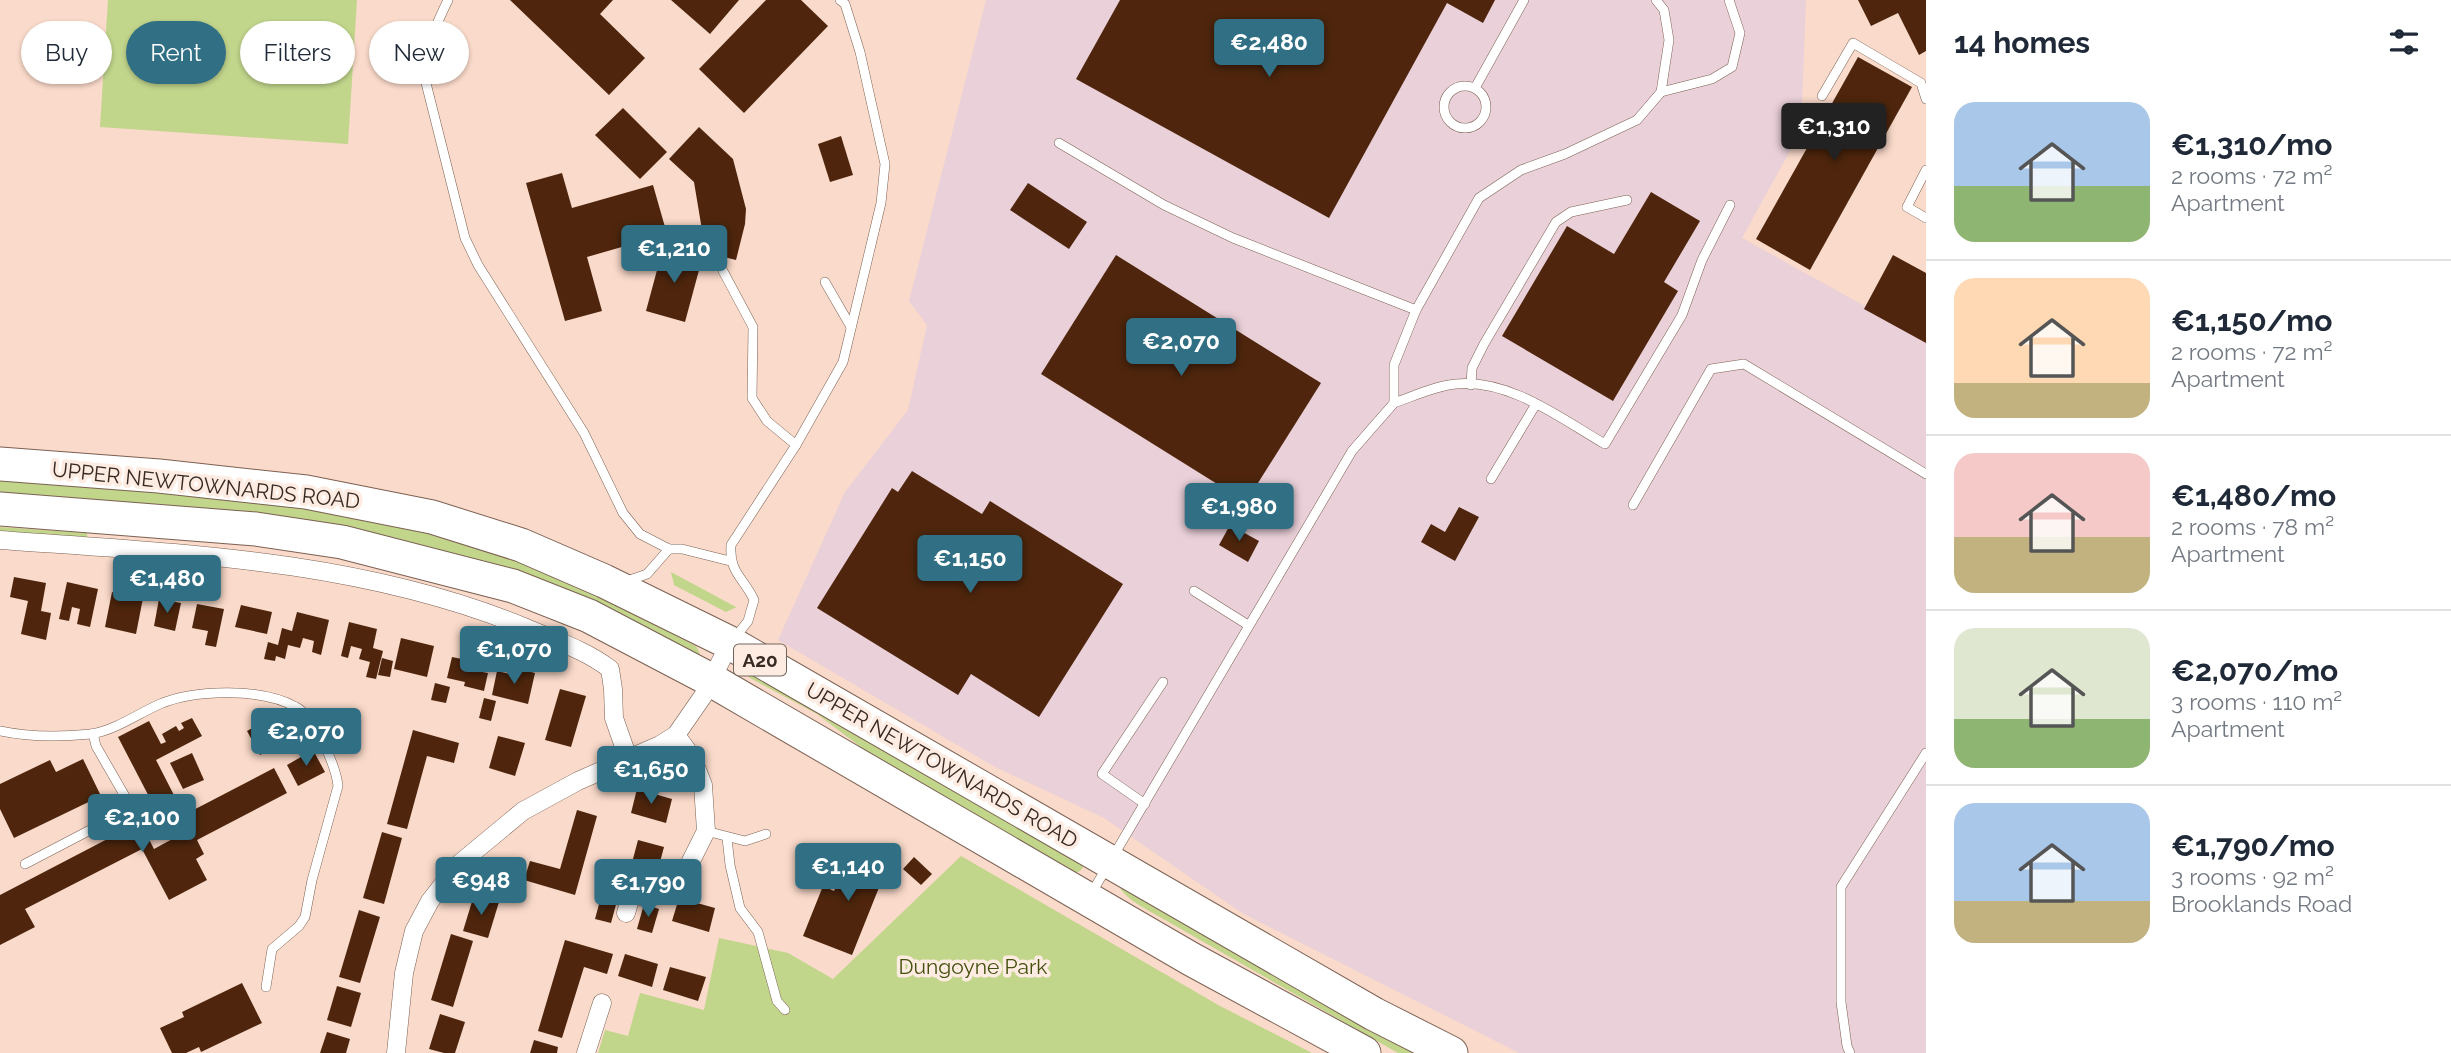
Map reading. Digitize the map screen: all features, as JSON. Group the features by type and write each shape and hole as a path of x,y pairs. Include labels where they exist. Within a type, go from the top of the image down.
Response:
{"highway":[{"name":"UPPER NEWTOWNARDS ROAD","path":"0,464 159,476 350,499 432,517 521,545 604,580 730,643 1374,1014 1451,1053"},
{"name":"UPPER NEWTOWNARDS ROAD","path":"0,509 256,529 342,542 513,586 589,616 711,680 1191,959 1364,1053"}],"street":[{"path":"0,540 214,556 271,563 378,582 498,617 593,656 610,669 614,718 628,758"},
{"path":"396,1053 404,973 414,931 430,901 459,864 523,811 578,781 660,745 676,735 703,696 730,643"},
{"path":"626,913 631,896 651,896 667,891 685,873 706,831 703,785 692,757 676,735"},
{"path":"586,1053 601,1003"}],"lane":[{"path":"447,0 431,36 425,60 425,83 465,238 497,298 584,433 623,513 640,534 669,549 682,549 730,561"},
{"path":"730,643 748,621 754,600 748,586 738,577 730,561 732,545 796,445 843,362 881,203 885,164 860,52 845,4 840,0"},
{"path":"1475,88 1524,0"},
{"path":"1394,403 1394,365 1416,310 1479,198 1521,170 1637,120 1661,92 1669,40 1664,10 1657,0"},
{"path":"1661,92 1712,79 1732,67 1740,33 1729,0"},
{"path":"1822,96 1853,43 1922,83 1926,99"},
{"path":"1463,85 1475,88 1483,96 1486,108 1482,119 1472,126 1460,127 1450,122 1444,111 1445,99 1452,90 1463,85"},
{"path":"1059,143 1164,205 1233,238 1416,310"},
{"path":"1926,170 1906,207 1926,218"},
{"path":"1471,385 1472,368 1484,344 1556,222 1571,212 1627,200"},
{"path":"1088,898 1352,451 1394,403 1429,390 1456,384 1494,386 1536,404 1605,443 1682,315 1702,260 1730,205"},
{"path":"723,271 752,327 752,398 766,421 796,445"},
{"path":"825,282 851,327"},
{"path":"1633,505 1711,369 1744,364 1926,474"},
{"path":"1491,479 1536,404"},
{"path":"604,580 629,581 641,578 648,574 655,562 669,549"},
{"path":"1194,591 1248,625"},
{"path":"1145,804 1102,774 1163,682"},
{"path":"0,731 34,735 93,733 122,724 161,704 220,694 270,697 298,708 309,719 336,773 338,786 312,880 305,917 299,926 272,949 266,988"},
{"path":"25,864 116,817 130,805 96,747 93,733"},
{"path":"1850,1053 1842,1002 1840,887 1926,753"},
{"path":"706,831 745,841 766,834"},
{"path":"727,838 740,908 758,932 777,1001 785,1010"}],"shaded area":[{"path":"986,0 1806,0 1801,131 1742,238 1926,340 1926,1053 1519,1053 1242,913 1104,818 995,767 778,640 845,492 908,410 927,325 909,301"}],"green space":[{"path":"108,0 357,0 355,32 355,21 240,21 240,84 352,84 348,144 100,127 103,84 112,84 112,21 107,21"},
{"path":"0,475 299,502 448,536 524,564 628,611 696,646 700,654 695,656 504,570 355,528 0,494"},
{"path":"0,527 87,533 87,538 0,532"},
{"path":"671,572 737,607 726,612 674,585"},
{"path":"744,669 1084,866 1075,873 890,769 817,714 750,678"},
{"name":"Dungoyne Park","path":"961,856 1220,1006 1312,1053 598,1053 605,1030 628,1036 640,993 704,1010 719,938 788,953 833,979"},
{"path":"1119,886 1433,1053 1398,1053 1142,907"}],"building":[{"path":"510,0 613,0 600,14 645,58 609,95"},
{"path":"671,0 739,0 710,34"},
{"path":"766,0 801,0 828,26 744,113 699,69"},
{"path":"1120,0 1495,0 1483,23 1447,3 1329,218 1076,79"},
{"path":"1858,0 1926,0 1926,51 1919,55 1898,13 1871,26"},
{"path":"1858,57 1912,87 1810,270 1756,239"},
{"path":"623,108 667,152 640,179 595,135"},
{"path":"699,127 733,159 746,209 736,260 696,250 702,230 694,182 669,159"},
{"path":"841,136 853,175 830,182 818,144"},
{"path":"562,173 572,208 653,185 667,234 587,257 602,311 565,321 526,183"},
{"path":"1028,183 1087,222 1069,249 1010,210"},
{"path":"1651,192 1700,221 1664,282 1678,291 1613,401 1502,336 1567,226 1614,254"},
{"path":"663,248 702,259 685,322 646,311"},
{"path":"1116,255 1321,383 1246,502 1041,374"},
{"path":"1893,255 1926,273 1926,343 1864,309"},
{"path":"912,471 982,514 990,501 1123,584 1039,717 971,674 958,695 817,608 892,488 898,492"},
{"path":"1459,507 1479,517 1455,561 1421,542 1431,524 1445,532"},
{"path":"1230,525 1259,541 1248,562 1219,545"},
{"path":"14,577 46,583 41,611 51,613 46,640 21,634 28,601 10,597"},
{"path":"67,582 98,589 90,627 77,624 80,609 72,607 69,621 59,619"},
{"path":"112,592 143,598 136,634 105,627"},
{"path":"159,599 181,603 175,631 154,626"},
{"path":"197,604 224,609 216,647 205,645 208,631 192,628"},
{"path":"241,605 272,612 267,634 235,627"},
{"path":"297,612 329,620 321,655 312,652 314,641 303,638 300,648 288,645 285,659 276,656 275,661 264,659 268,642 278,645 282,628 292,631"},
{"path":"349,622 377,629 373,648 383,651 376,679 366,677 370,662 359,659 362,649 351,646 348,658 341,656"},
{"path":"401,638 434,646 427,677 394,669"},
{"path":"468,656 480,659 477,671 488,673 484,691 464,686 465,682 447,678 452,657 467,660"},
{"path":"382,658 393,661 390,677 378,675"},
{"path":"520,669 535,673 528,704 492,695 497,671 519,676"},
{"path":"435,683 450,687 446,703 431,700"},
{"path":"560,689 586,696 571,747 545,740"},
{"path":"484,698 496,701 491,721 479,718"},
{"path":"192,718 202,736 156,760 177,801 157,812 118,737 149,721 161,744 166,742 162,734 176,726 179,731 184,728 181,723"},
{"path":"267,720 270,727 280,722 286,732 297,726 306,742 284,754 279,745 260,755 247,731"},
{"path":"413,730 459,743 454,763 427,756 407,829 387,824"},
{"path":"498,736 525,743 515,776 489,768"},
{"path":"313,750 325,772 298,786 287,765"},
{"path":"192,753 204,780 183,789 170,763"},
{"path":"83,759 101,796 14,838 0,809 0,784 50,760 56,772"},
{"path":"274,768 287,793 197,840 204,854 196,859 207,880 169,900 142,849 25,909 35,927 0,945 0,895 140,822 154,849 187,831 180,817"},
{"path":"637,789 672,799 666,823 631,813"},
{"path":"577,810 597,816 575,895 524,880 530,861 560,869"},
{"path":"382,832 402,838 384,904 363,898"},
{"path":"638,840 664,847 655,881 629,874"},
{"path":"852,849 893,865 887,881 882,880 852,955 803,936 823,886 834,891"},
{"path":"914,857 932,874 921,885 903,869"},
{"path":"506,860 522,864 512,902 495,897"},
{"path":"607,875 623,879 611,923 595,919"},
{"path":"474,895 499,902 488,938 463,931"},
{"path":"679,898 715,908 709,932 672,921"},
{"path":"644,904 659,909 652,933 637,929"},
{"path":"359,910 380,917 360,983 339,977"},
{"path":"451,934 473,941 453,1007 431,1000"},
{"path":"565,940 613,954 607,974 584,967 562,1038 538,1031"},
{"path":"625,954 658,964 652,987 618,976"},
{"path":"670,967 706,977 698,1001 663,990"},
{"path":"242,983 262,1023 201,1052 199,1047 186,1053 172,1053 160,1028 184,1017 182,1012"},
{"path":"337,986 361,993 351,1027 327,1020"},
{"path":"440,1014 465,1022 455,1053 429,1049"},
{"path":"327,1032 350,1039 346,1053 320,1053"},
{"path":"534,1040 558,1047 557,1053 530,1053"}]}
